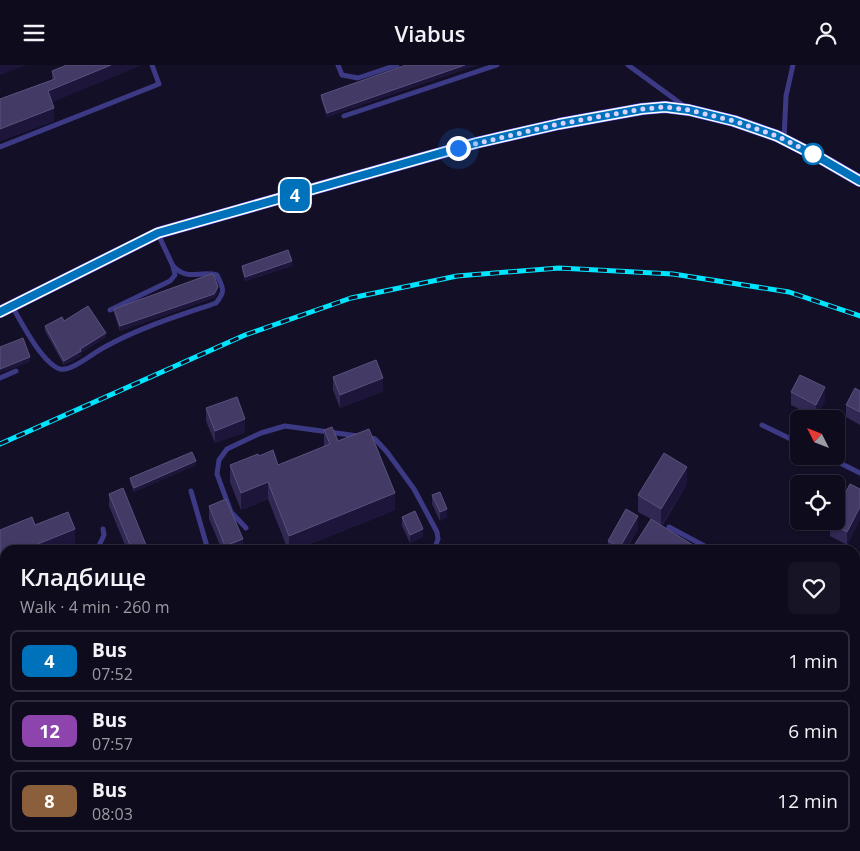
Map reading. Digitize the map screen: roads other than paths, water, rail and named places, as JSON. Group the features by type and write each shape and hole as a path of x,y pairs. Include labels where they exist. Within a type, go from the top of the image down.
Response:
{"main road":[{"path":"6,309 158,233 476,143 559,124 642,109 665,107 689,110 734,121 784,140 860,181"}],"lane":[{"path":"0,147 160,84 152,65"},
{"path":"338,65 342,75 358,78 397,65"},
{"path":"344,115 497,65"},
{"path":"628,65 689,110"},
{"path":"784,140 786,96 793,65"},
{"path":"6,309 35,347 57,368 64,370 117,340 216,303 223,295 223,287 217,275 210,273 190,276 180,272 174,266 158,233"},
{"path":"110,309 170,281 175,275 174,266"},
{"path":"0,378 16,371"},
{"path":"762,425 790,439"},
{"path":"246,528 231,512 218,474 219,460 227,449 261,433 285,426 375,439 387,451 414,489 437,532 438,539 436,545"},
{"path":"844,465 860,473"},
{"path":"191,491 207,545"},
{"path":"669,527 703,545"},
{"path":"99,545 104,535 103,529"}],"railway":[{"path":"0,444 245,335 351,298 457,276 559,268 673,274 789,292 860,316"}]}
